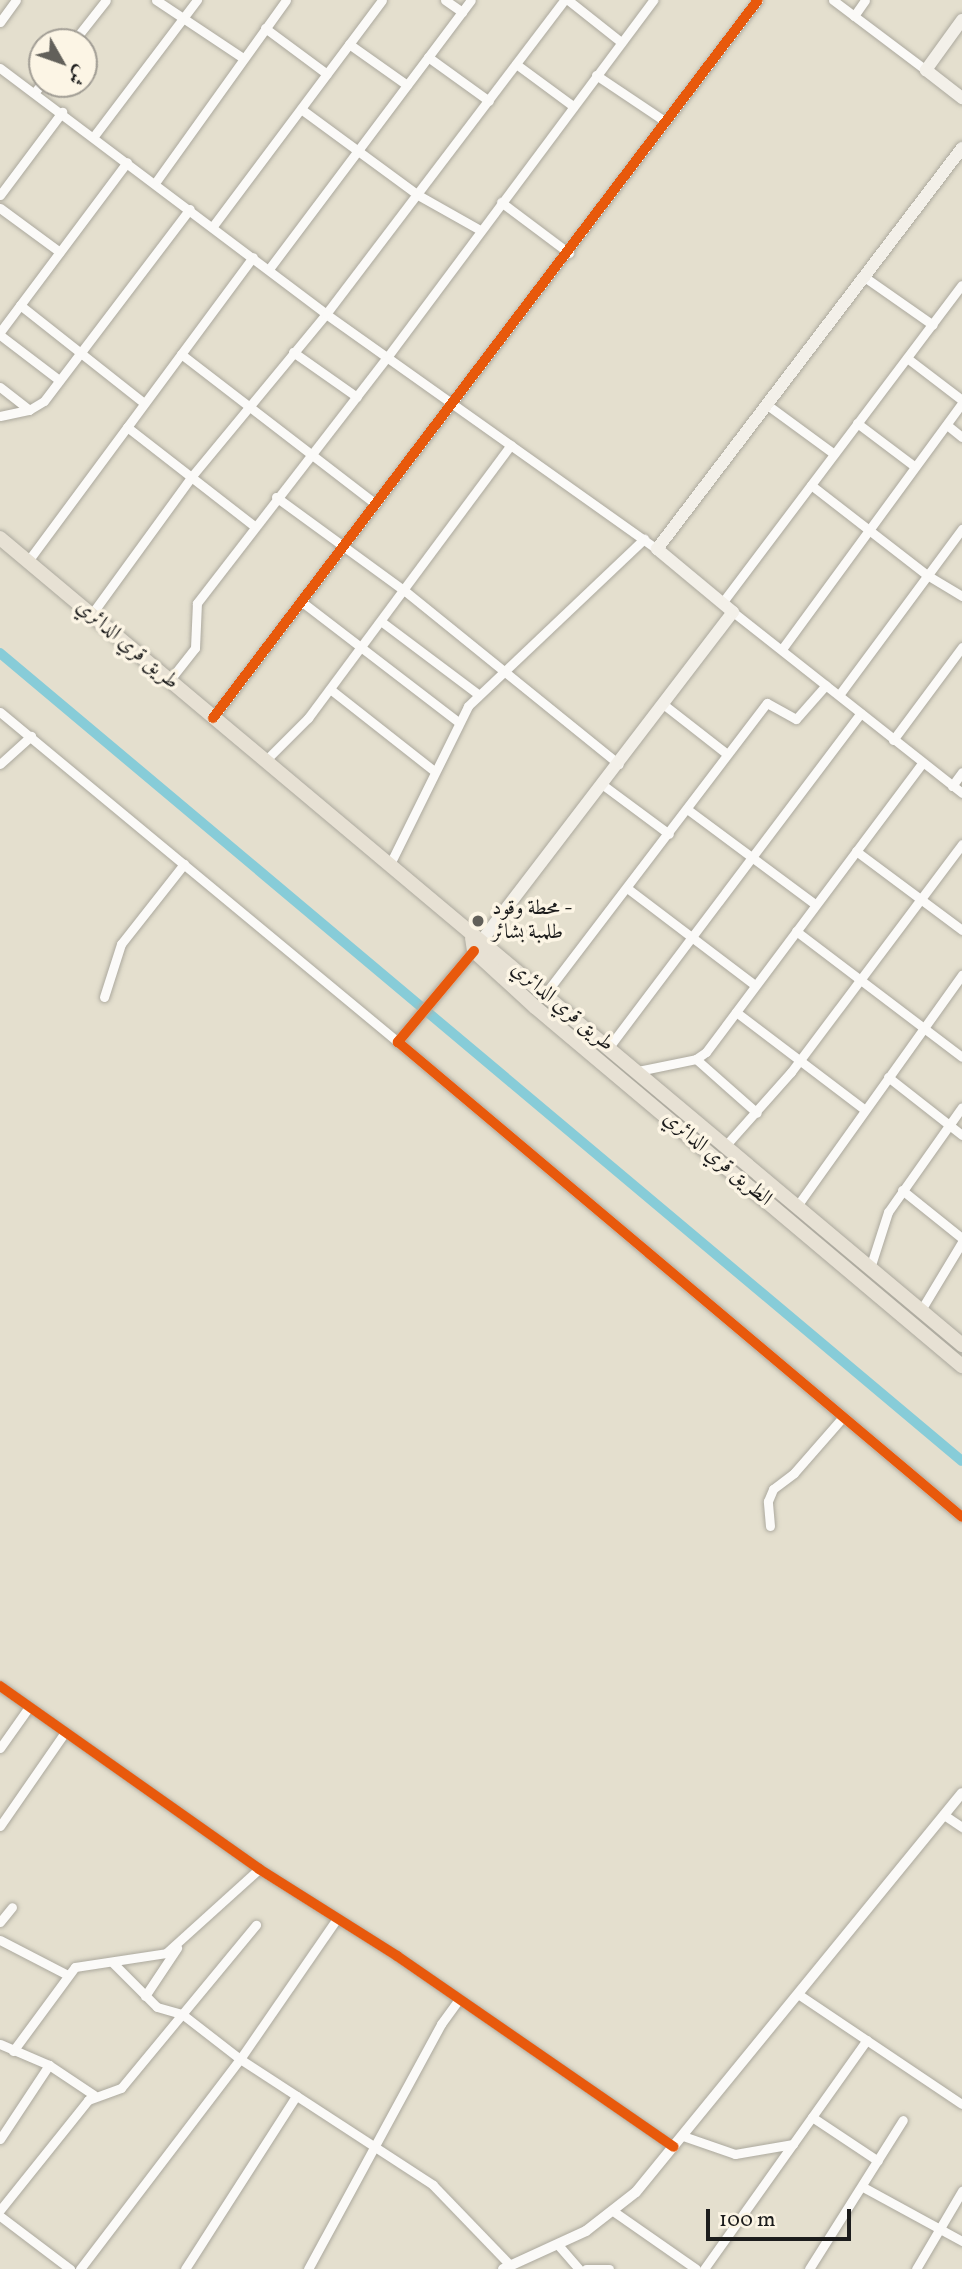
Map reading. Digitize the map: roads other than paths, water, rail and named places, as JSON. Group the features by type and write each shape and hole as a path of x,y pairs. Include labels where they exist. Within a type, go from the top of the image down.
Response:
{"highway":[{"name":"طريق قري الدائري","path":"0,538 389,866 476,943 545,994 870,1268 959,1337"},
{"name":"الطريق قري الدائري","path":"476,943 962,1366"}],"main road":[{"path":"962,20 926,70 962,98"},
{"path":"476,943 619,764 663,704 727,607 657,549 962,148"}],"street":[{"path":"0,22 16,0"},
{"path":"84,28 106,0"},
{"path":"156,0 243,58"},
{"path":"94,136 197,0"},
{"path":"155,183 286,0"},
{"path":"212,226 382,0"},
{"path":"445,0 462,12"},
{"path":"269,270 471,0"},
{"path":"91,615 247,405 326,314 566,0 621,42"},
{"path":"169,681 195,648 197,603 276,497 357,397 653,0"},
{"path":"213,718 569,253 758,0"},
{"path":"832,0 926,70"},
{"path":"855,16 865,0"},
{"path":"265,28 327,74"},
{"path":"349,44 407,85"},
{"path":"428,57 489,101"},
{"path":"516,64 573,106"},
{"path":"0,68 28,87"},
{"path":"596,75 666,122"},
{"path":"43,98 326,314 657,549"},
{"path":"301,108 418,195 480,230"},
{"path":"0,195 62,112"},
{"path":"59,380 0,333 127,162"},
{"path":"501,202 569,253"},
{"path":"0,208 60,252"},
{"path":"0,416 29,410 44,401 190,209"},
{"path":"28,561 253,257"},
{"path":"863,276 933,325"},
{"path":"960,291 811,485 727,607 962,793"},
{"path":"20,306 144,403"},
{"path":"293,352 357,397"},
{"path":"181,354 376,504"},
{"path":"782,649 962,402 907,358"},
{"path":"0,387 29,410"},
{"path":"766,404 834,454"},
{"path":"857,423 914,466"},
{"path":"947,425 962,437"},
{"path":"127,427 254,526"},
{"path":"265,761 330,689 512,445"},
{"path":"811,485 927,575 962,596"},
{"path":"276,497 405,591 619,764"},
{"path":"839,695 962,529"},
{"path":"389,866 457,721 478,694 643,540"},
{"path":"302,602 457,721"},
{"path":"382,622 478,694"},
{"path":"893,740 962,647"},
{"path":"545,994 767,703 796,719 826,685"},
{"path":"330,689 433,770"},
{"path":"663,704 727,754"},
{"path":"0,712 398,1042 962,1517"},
{"path":"609,1047 689,937 861,713"},
{"path":"0,764 31,736"},
{"path":"638,1071 696,1059 736,1012 922,763"},
{"path":"952,786 962,772"},
{"path":"603,785 669,834"},
{"path":"687,809 815,904"},
{"path":"726,1145 757,1113 800,1060 962,844"},
{"path":"856,851 962,930"},
{"path":"104,998 121,944 184,864"},
{"path":"627,888 755,985"},
{"path":"796,931 962,1057"},
{"path":"398,1042 476,943"},
{"path":"797,1206 962,975"},
{"path":"736,1012 864,1109"},
{"path":"696,1059 757,1113"},
{"path":"888,1076 962,1135"},
{"path":"870,1268 885,1218 962,1107"},
{"path":"902,1190 962,1240 921,1310"},
{"path":"770,1526 768,1501 773,1489 794,1473 843,1417"},
{"path":"0,1686 258,1869 459,1999 674,2147"},
{"path":"0,1748 29,1707"},
{"path":"0,1826 65,1732"},
{"path":"113,1963 157,2007 182,2014 240,2059 433,2185 507,2268 559,2246 613,2211 674,2147 962,1793"},
{"path":"944,1815 962,1827"},
{"path":"145,1996 178,1946 258,1869"},
{"path":"0,1922 12,1907"},
{"path":"80,2269 240,2059 336,1920"},
{"path":"0,2210 93,2095 121,2088 256,1925"},
{"path":"0,1940 65,1974"},
{"path":"13,2051 65,1974 85,1964 113,1963 178,1946"},
{"path":"797,1994 962,2104"},
{"path":"308,2269 374,2144 459,1999"},
{"path":"704,2269 867,2040"},
{"path":"0,2044 49,2065 93,2095"},
{"path":"0,2139 49,2065"},
{"path":"185,2269 296,2096"},
{"path":"812,2117 878,2161"},
{"path":"809,2269 903,2120"},
{"path":"683,2136 735,2154 793,2144"},
{"path":"863,2187 962,2241"},
{"path":"916,2269 962,2191"},
{"path":"613,2211 696,2269"},
{"path":"0,2216 70,2269"},
{"path":"559,2246 579,2269"},
{"path":"586,2269 609,2269"}],"waterway":[{"path":"0,653 962,1461"}],"place":[{"name":"محطة وقود - طلمبة بشائر","path":"478,921"}]}
